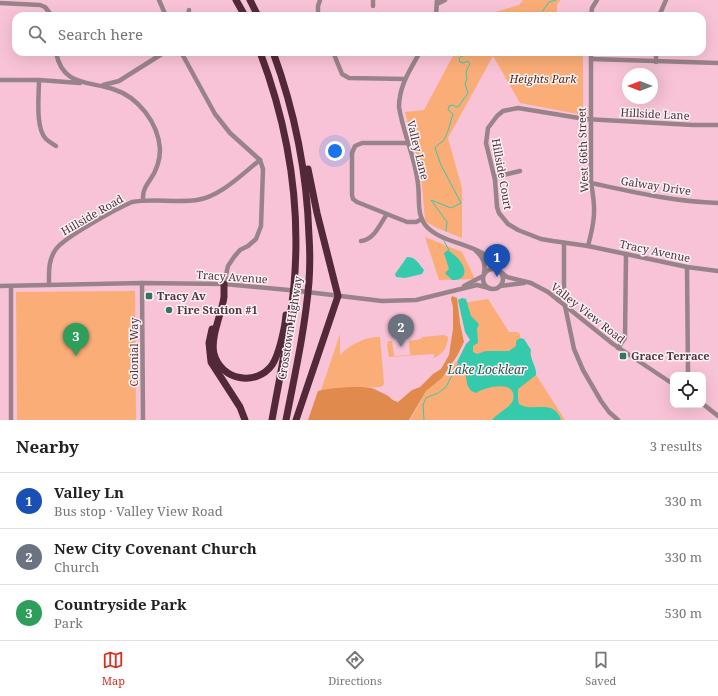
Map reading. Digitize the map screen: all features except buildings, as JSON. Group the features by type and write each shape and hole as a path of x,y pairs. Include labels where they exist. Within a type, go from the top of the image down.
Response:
{"highway":[{"path":"236,0 243,12"},
{"path":"250,0 256,12"},
{"name":"Crosstown Highway","path":"261,56 276,98 286,145 293,191 295,250 292,308 272,420"},
{"name":"Crosstown Highway","path":"274,56 293,115 307,188 309,221 309,281 302,334 286,420"},
{"path":"293,115 311,179 317,212 338,296 296,420"},
{"path":"224,284 224,297 213,346 215,356 224,370 236,378 257,377 270,367 276,356 286,318 295,250"},
{"path":"224,284 210,335 209,356 211,362 240,407 245,420"}],"street":[{"path":"160,0 164,12"},
{"path":"318,12 320,0"},
{"path":"373,0 373,6"},
{"path":"436,12 437,2 445,0"},
{"path":"592,12 592,8 597,0"},
{"path":"661,12 666,0"},
{"path":"0,3 40,5 50,12"},
{"path":"57,56 60,64 70,77 85,83 116,89 126,94 143,109 155,128 160,148 158,168 144,191 143,200"},
{"path":"0,80 39,80 106,84 119,81 159,56"},
{"path":"183,56 204,95 222,124 260,160 263,169 261,226 256,239 248,246 240,250 228,266 224,284"},
{"path":"335,56 342,74 349,78 405,78"},
{"name":"Valley Lane","path":"418,56 400,90 399,107 416,175 419,209 422,220"},
{"path":"656,56 656,62"},
{"path":"591,59 718,63"},
{"name":"West 66th Street","path":"588,246 594,225 595,214 595,202 591,183 591,59"},
{"path":"39,80 40,129 46,140 56,146"},
{"name":"Hillside Court","path":"588,246 541,239 518,230 508,224 499,213 497,207 495,177 487,150 486,136 492,122 503,112 518,108 591,120"},
{"name":"Hillside Lane","path":"591,120 718,125"},
{"path":"408,143 362,143 355,146 352,153 353,199 356,202 411,223 422,220 427,228 437,234 487,255 497,265 503,278 500,286"},
{"name":"Hillside Road","path":"49,285 50,263 56,249 62,243 125,205 143,200 188,200 207,198 224,188 260,160"},
{"path":"495,177 520,171"},
{"name":"Galway Drive","path":"591,183 659,197 718,203"},
{"path":"361,241 367,240 371,237 387,214"},
{"path":"558,300 564,289 564,242"},
{"name":"Tracy Avenue","path":"588,246 687,267 718,271"},
{"path":"473,249 483,258 485,268 484,284 489,288 495,289 500,286 511,284 531,283"},
{"path":"618,348 625,338 626,254"},
{"path":"687,267 688,372"},
{"path":"484,275 492,268 500,271"},
{"name":"Valley View Road","path":"500,271 507,277 531,283 548,292 618,348 670,382"},
{"name":"Tracy Avenue","path":"460,289 484,275"},
{"name":"Tracy Avenue","path":"0,286 142,283 224,284 382,301 416,300 478,285 489,288"},
{"name":"Colonial Way","path":"142,283 143,420"},
{"path":"11,286 11,420"},
{"path":"565,306 574,349 583,370 609,412 618,420"},
{"path":"706,406 718,416"}],"green space":[{"path":"523,0 561,0 557,4 557,12 495,12 519,5"},
{"name":"Heights Park","path":"453,56 493,56 448,138 462,188 462,238 435,227 425,221 421,173 405,112 424,110"},
{"name":"Heights Park","path":"493,56 583,56 583,115 520,103"},
{"path":"425,237 462,252 475,279 439,280"},
{"path":"135,291 136,420 17,420 16,292"},
{"path":"488,299 509,332 517,332 520,334 520,338 515,342 565,420 410,420 426,391 442,378 450,367 457,362 457,364 473,342 463,303"},
{"path":"340,334 340,355 358,342 369,338 380,337 384,384 381,387 340,388 340,420 311,420"},
{"path":"444,335 448,337 446,347 434,358 434,354 389,357 387,345 388,341 392,341 394,356 410,355 409,341 421,339 422,337"}],"shaded area":[{"path":"452,296 457,298 464,342 457,356 442,378 426,391 409,420 308,420 318,391 347,387 363,387 374,389 398,402 412,390 420,387 433,374 441,369 449,355 453,329"}],"water":[{"path":"448,250 456,256 464,268 463,276 456,280 452,280 445,273 449,269 444,253"},
{"path":"407,257 415,259 424,270 422,274 405,278 396,277 395,274"},
{"name":"Lake Locklear","path":"462,298 466,299 471,316 479,324 477,329 478,343 473,346 473,352 477,354 486,351 509,351 516,346 516,341 520,338 524,339 531,350 536,375 518,389 519,404 531,407 554,409 558,413 561,420 492,420 512,403 513,393 511,389 500,386 476,393 468,386 465,369 459,366 457,362 466,344 470,340 465,332 458,300"}],"waterway":[{"path":"542,12 549,2 556,0"},
{"path":"446,231 447,222 431,200 451,208 461,203 441,165 435,148 442,142 449,129 453,114 448,110 449,106 459,106 468,93 465,84 467,79 466,73 470,64 468,61 463,63 460,62 459,59 460,57 464,56"},
{"path":"444,241 449,250"},
{"path":"424,420 423,405 426,398 438,393 446,387 458,364"}],"place":[{"name":"Valley Ln","path":"497,277"},
{"name":"Tracy Av","path":"149,296"},
{"name":"Fire Station #1","path":"169,310"},
{"name":"New City Covenant Church","path":"401,347"},
{"name":"Countryside Park","path":"76,356"},
{"name":"Grace Terrace","path":"623,356"}]}
